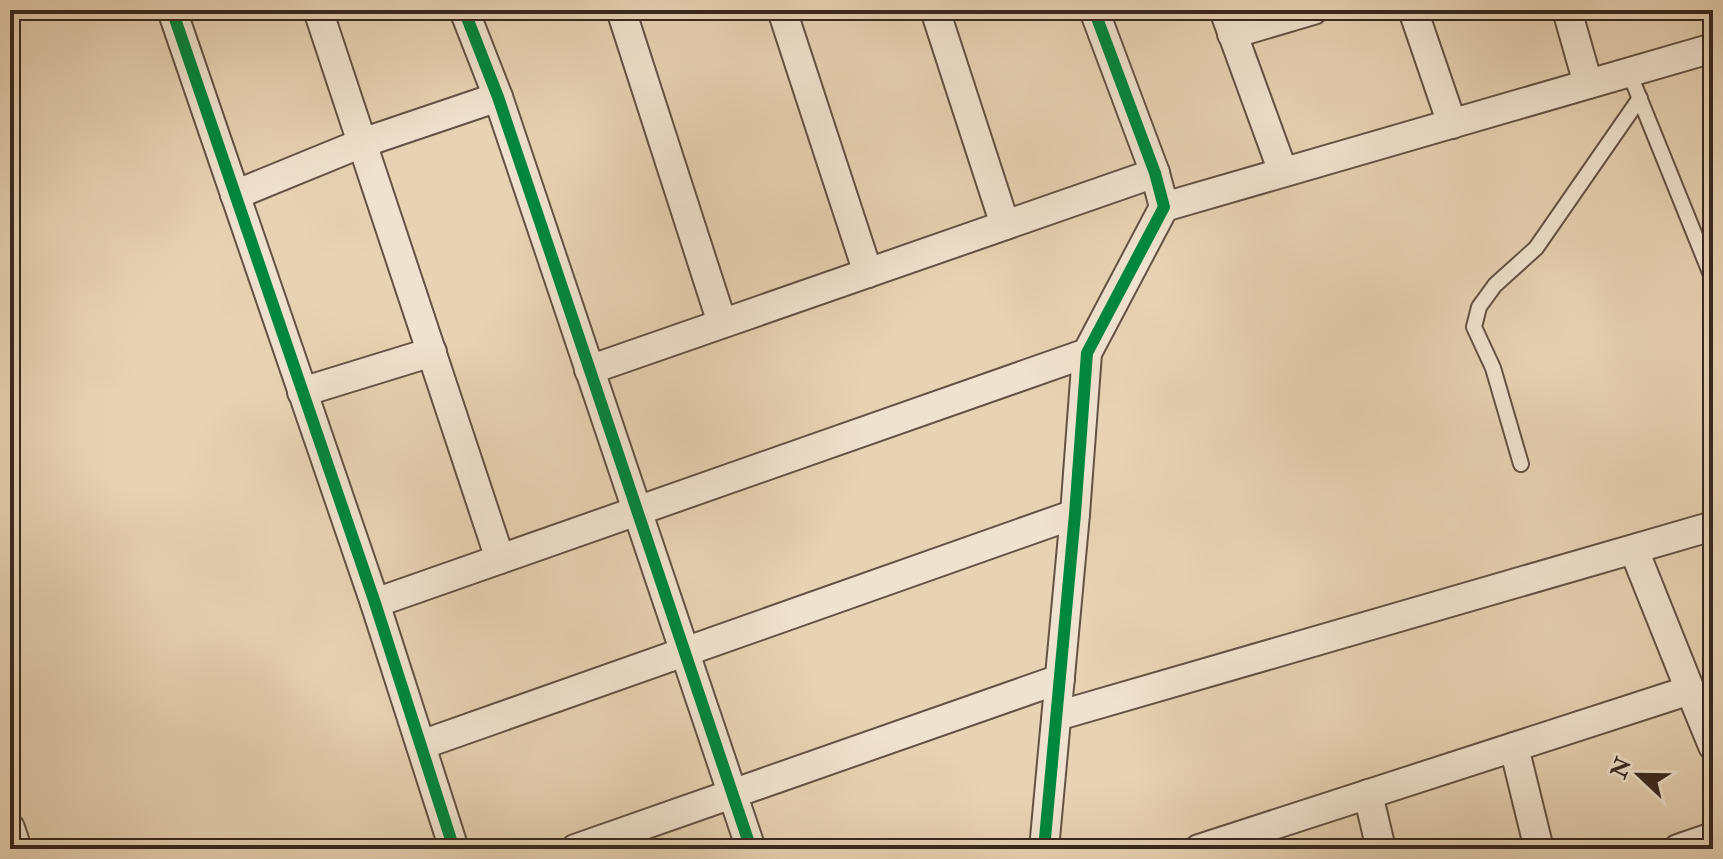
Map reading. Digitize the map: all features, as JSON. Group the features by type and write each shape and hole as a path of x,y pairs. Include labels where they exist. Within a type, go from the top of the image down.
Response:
{"street":[{"path":"172,10 375,603 454,849"},
{"path":"318,10 500,559"},
{"path":"464,10 498,97 751,849"},
{"path":"621,10 722,323"},
{"path":"782,10 868,273"},
{"path":"935,10 1005,225"},
{"path":"1041,848 1057,716 1087,353 1164,207 1155,173 1094,10"},
{"path":"1283,172 1228,22 1313,10"},
{"path":"1413,10 1452,124"},
{"path":"1567,10 1588,84"},
{"path":"1164,207 1588,84 1635,85 1713,48"},
{"path":"235,195 362,143 498,97"},
{"path":"589,370 1155,173"},
{"path":"302,392 432,352"},
{"path":"375,603 1087,353"},
{"path":"421,745 1075,514"},
{"path":"1057,716 1713,526"},
{"path":"1634,550 1713,746"},
{"path":"575,849 1060,679"},
{"path":"1199,849 1236,843 1368,794 1690,690"},
{"path":"1514,747 1539,849"},
{"path":"1368,794 1381,849"},
{"path":"10,828 17,849"},
{"path":"1678,849 1713,837"}],"lane":[{"path":"1635,85 1713,280"},
{"path":"1521,464 1493,368 1474,327 1479,307 1495,285 1536,248 1635,85"}],"cycle path":[{"path":"172,10 375,603 454,849"},
{"path":"464,10 498,97 751,849"},
{"path":"1044,849 1087,353 1164,207 1155,173 1094,10"}]}
